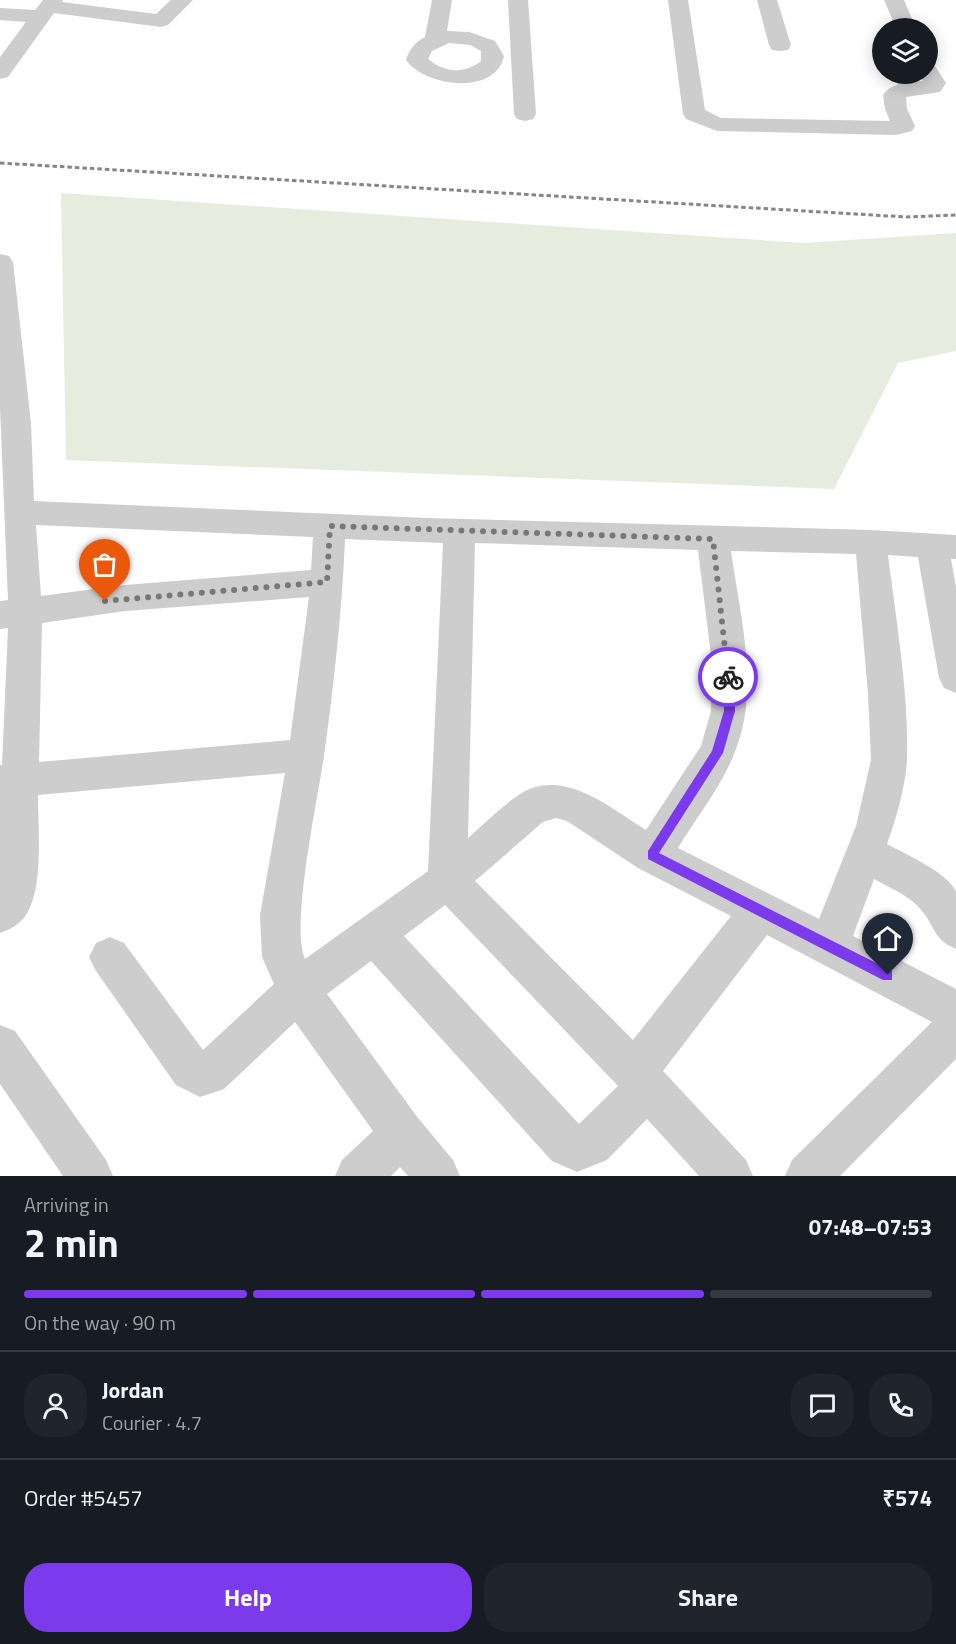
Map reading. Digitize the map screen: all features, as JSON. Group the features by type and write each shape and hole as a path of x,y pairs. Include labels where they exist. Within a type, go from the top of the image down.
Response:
{"street":[{"path":"0,14 47,8 161,21 183,0"},
{"path":"435,40 442,0"},
{"path":"518,0 525,114"},
{"path":"678,0 694,114 705,121 740,126 896,128 904,126 896,109 894,95 902,90 932,87 934,84"},
{"path":"767,0 780,45"},
{"path":"894,0 902,18"},
{"path":"0,72 47,8"},
{"path":"0,262 9,478 19,512 13,613 10,781 17,880 12,901 0,914"},
{"path":"19,512 330,526 944,546 956,678"},
{"path":"330,526 327,582 306,755 280,915 284,957 298,990 402,1134 437,1176"},
{"path":"459,530 447,880 641,1080 730,1176"},
{"path":"652,855 717,753 729,711 728,655 713,539"},
{"path":"829,945 875,826 889,760 886,694 871,542"},
{"path":"13,613 125,598 327,582"},
{"path":"10,781 306,755"},
{"path":"110,957 191,1070 200,1075 209,1074 298,990 447,880 532,807 556,801 577,807 652,855 946,1006 953,1022 950,1035 808,1176"},
{"path":"865,852 925,886 936,897 956,929"},
{"path":"374,934 568,1145 577,1149 591,1144 641,1080 761,910"},
{"path":"0,1046 90,1176"},
{"path":"358,1176 402,1134"}],"green space":[{"path":"61,193 803,243 956,233 956,351 898,363 834,489 66,460"}],"railway":[{"path":"0,163 906,217 956,215"}],"way so far":[{"path":"105,601 327,582 330,526 713,539 728,655 728,677"}],"route":[{"path":"728,677 729,711 717,753 652,855 888,975"}]}
